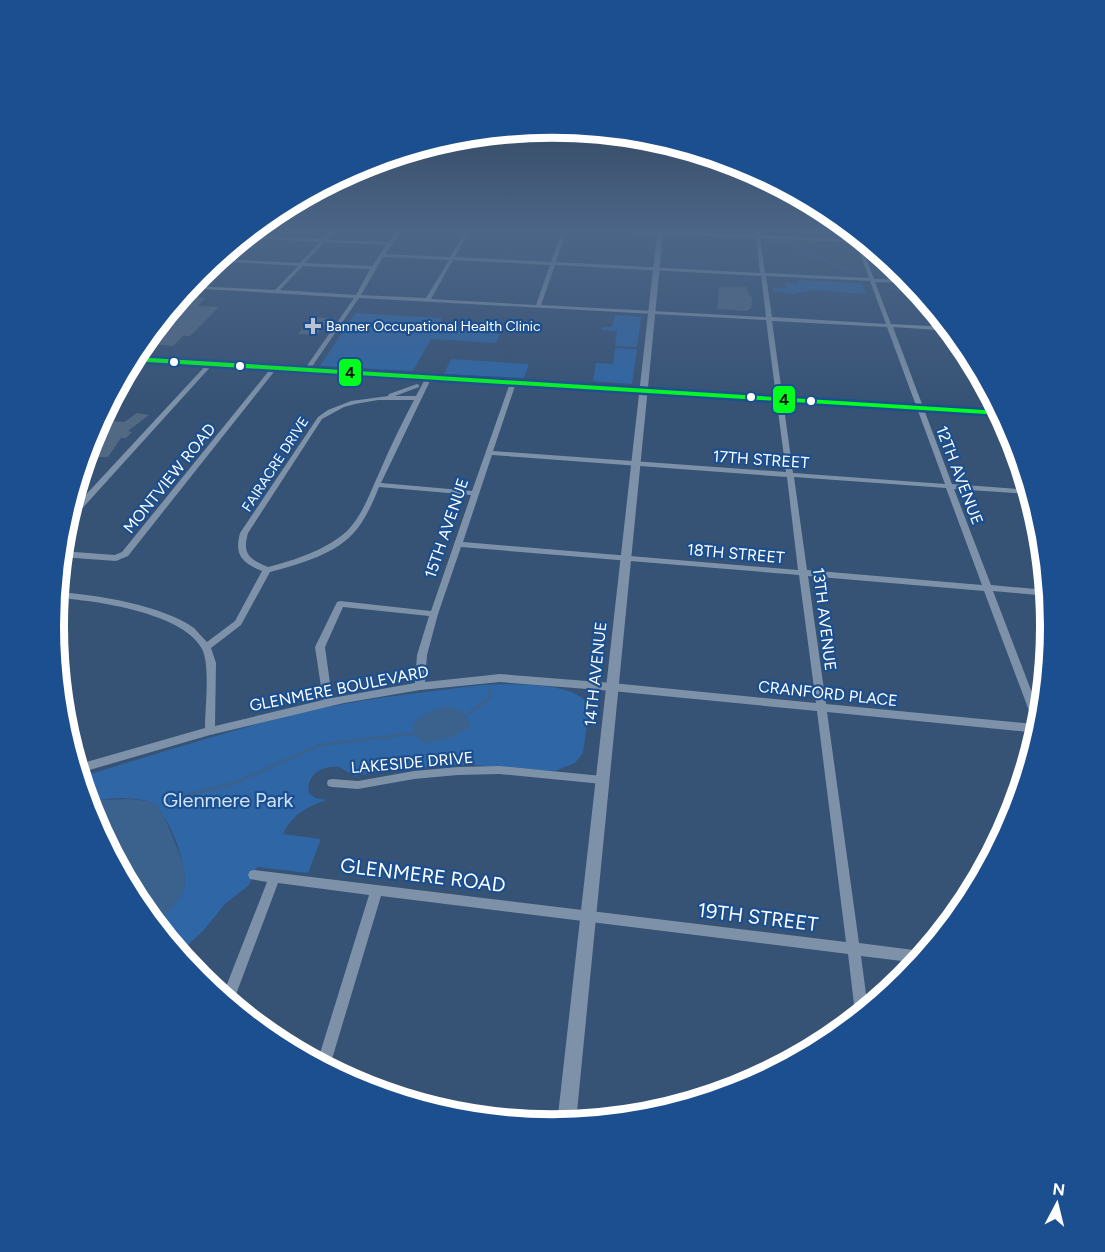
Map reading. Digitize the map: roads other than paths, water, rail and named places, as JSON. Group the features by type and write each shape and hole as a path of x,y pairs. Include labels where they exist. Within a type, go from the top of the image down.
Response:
{"main road":[{"path":"144,360 991,412"}],"street":[{"path":"276,292 280,287"},
{"path":"307,370 363,287"},
{"path":"427,301 435,287"},
{"path":"538,307 544,287"},
{"name":"14TH AVENUE","path":"568,1114 655,287"},
{"name":"13TH AVENUE","path":"765,287 861,1004"},
{"name":"12TH AVENUE","path":"875,287 1033,709"},
{"path":"201,288 940,328"},
{"path":"80,506 210,364"},
{"name":"MONTVIEW ROAD","path":"70,555 116,558 125,554 274,368"},
{"path":"206,647 238,623 267,570 292,563 346,536 359,519 416,398 427,381 426,378 420,380 417,386 416,398"},
{"name":"15TH AVENUE","path":"420,686 422,655 434,614 513,383"},
{"path":"387,397 417,386"},
{"path":"387,397 411,410"},
{"name":"FAIRACRE DRIVE","path":"267,570 249,563 245,557 241,543 244,533 315,424 335,408 387,397 416,398"},
{"name":"17TH STREET","path":"489,453 1021,491"},
{"path":"376,485 475,493"},
{"name":"18TH STREET","path":"458,544 1039,593"},
{"path":"66,596 85,597 158,615 190,630 206,647 211,663 210,731"},
{"path":"328,703 320,646 340,604 434,614"},
{"name":"GLENMERE BOULEVARD","path":"85,767 210,731 328,703 420,686 500,678 612,687"},
{"name":"CRANFORD PLACE","path":"612,687 1030,727"},
{"name":"LAKESIDE DRIVE","path":"332,783 358,785 414,775 489,771 602,780"},
{"name":"GLENMERE ROAD","path":"254,875 588,915"},
{"path":"230,992 275,877"},
{"path":"325,1058 377,890"},
{"name":"19TH STREET","path":"588,915 912,956"}],"waterway":[{"path":"890,288 909,294"},
{"path":"466,715 490,698 490,688"},
{"path":"184,796 234,783 320,745 417,733"}],"place":[{"name":"Banner Occupational Health Clinic","path":"313,326"}],"park label":[{"name":"Glenmere Park","path":"228,800"}]}
